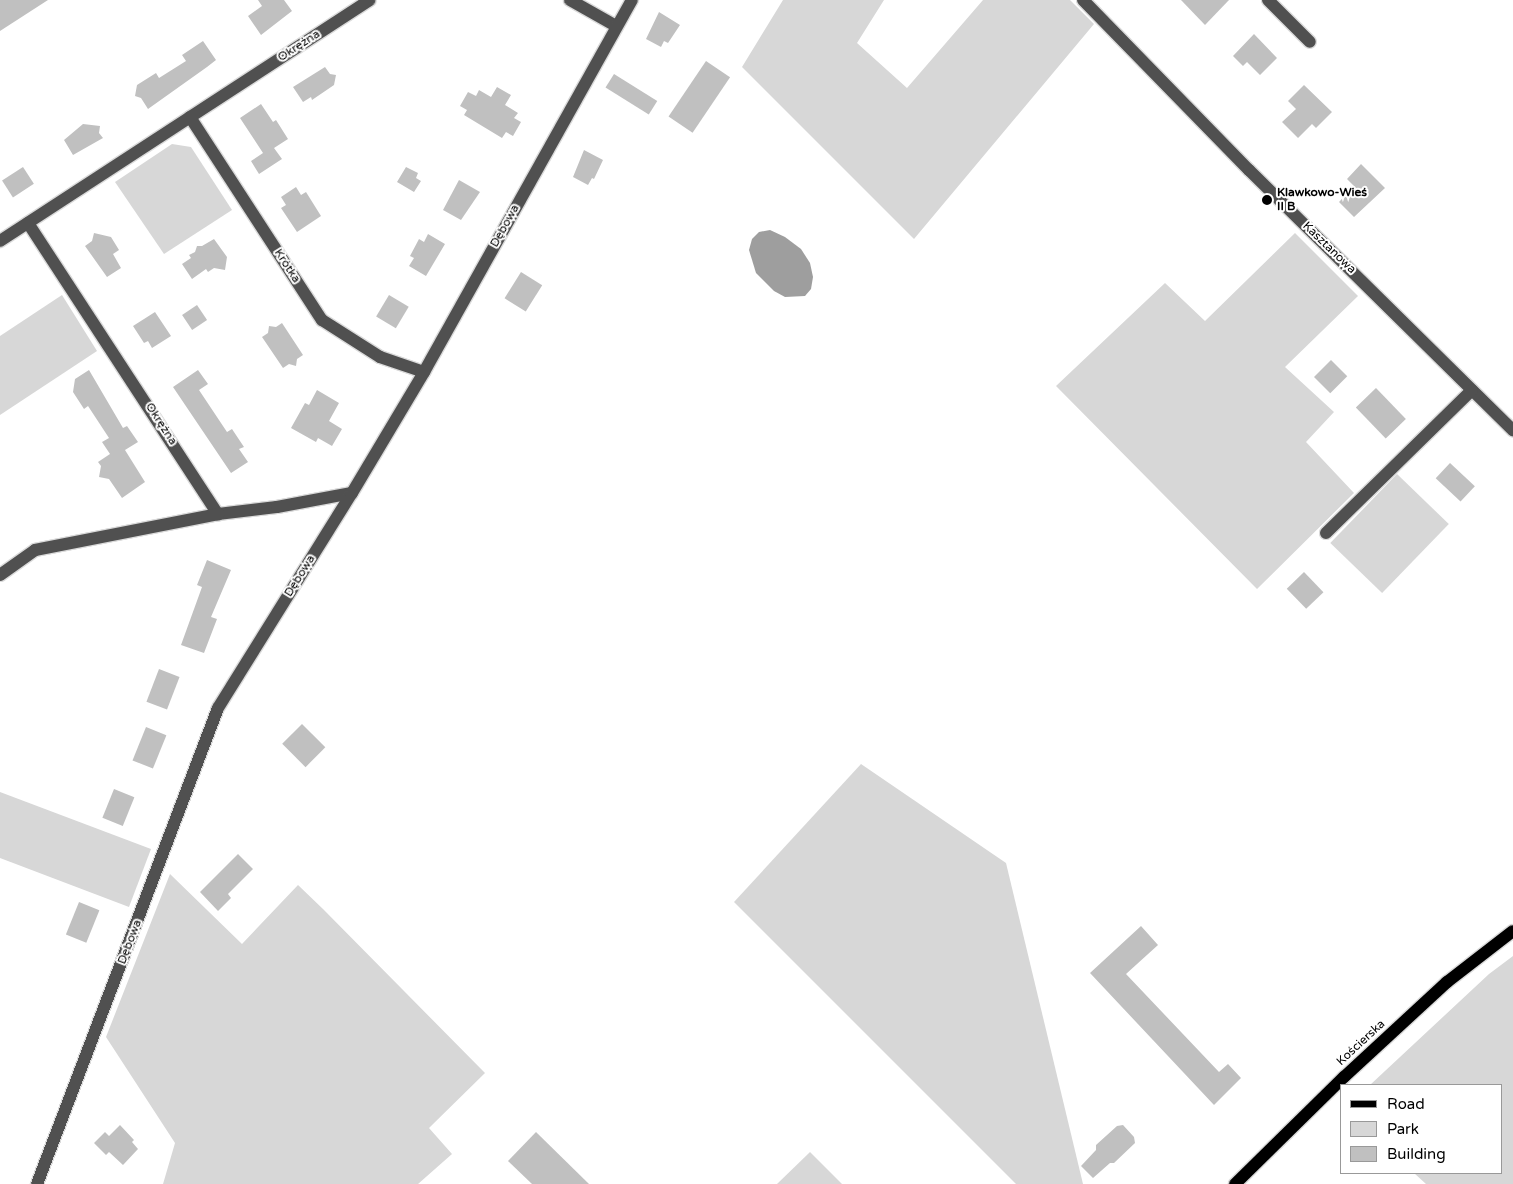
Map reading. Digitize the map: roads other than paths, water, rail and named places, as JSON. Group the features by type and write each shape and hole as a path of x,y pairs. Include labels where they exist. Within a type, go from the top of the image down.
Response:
{"main road":[{"name":"Kościerska","path":"1235,1184 1344,1077 1447,982 1513,932"}],"street":[{"name":"Okrężna","path":"0,241 369,0"},
{"path":"570,0 616,26"},
{"name":"Dębowa","path":"37,1184 218,708 352,493 424,372 632,0"},
{"name":"Kasztanowa","path":"1084,0 1249,170 1513,430"},
{"path":"1268,0 1310,42"},
{"name":"Krótka","path":"190,117 322,320 380,357 424,372"},
{"name":"Okrężna","path":"28,223 218,514"},
{"path":"1326,533 1472,390"},
{"path":"0,575 35,550 218,514 277,507 352,493"}],"place":[{"name":"Klawkowo-Wieś II B","path":"1267,200"}]}
